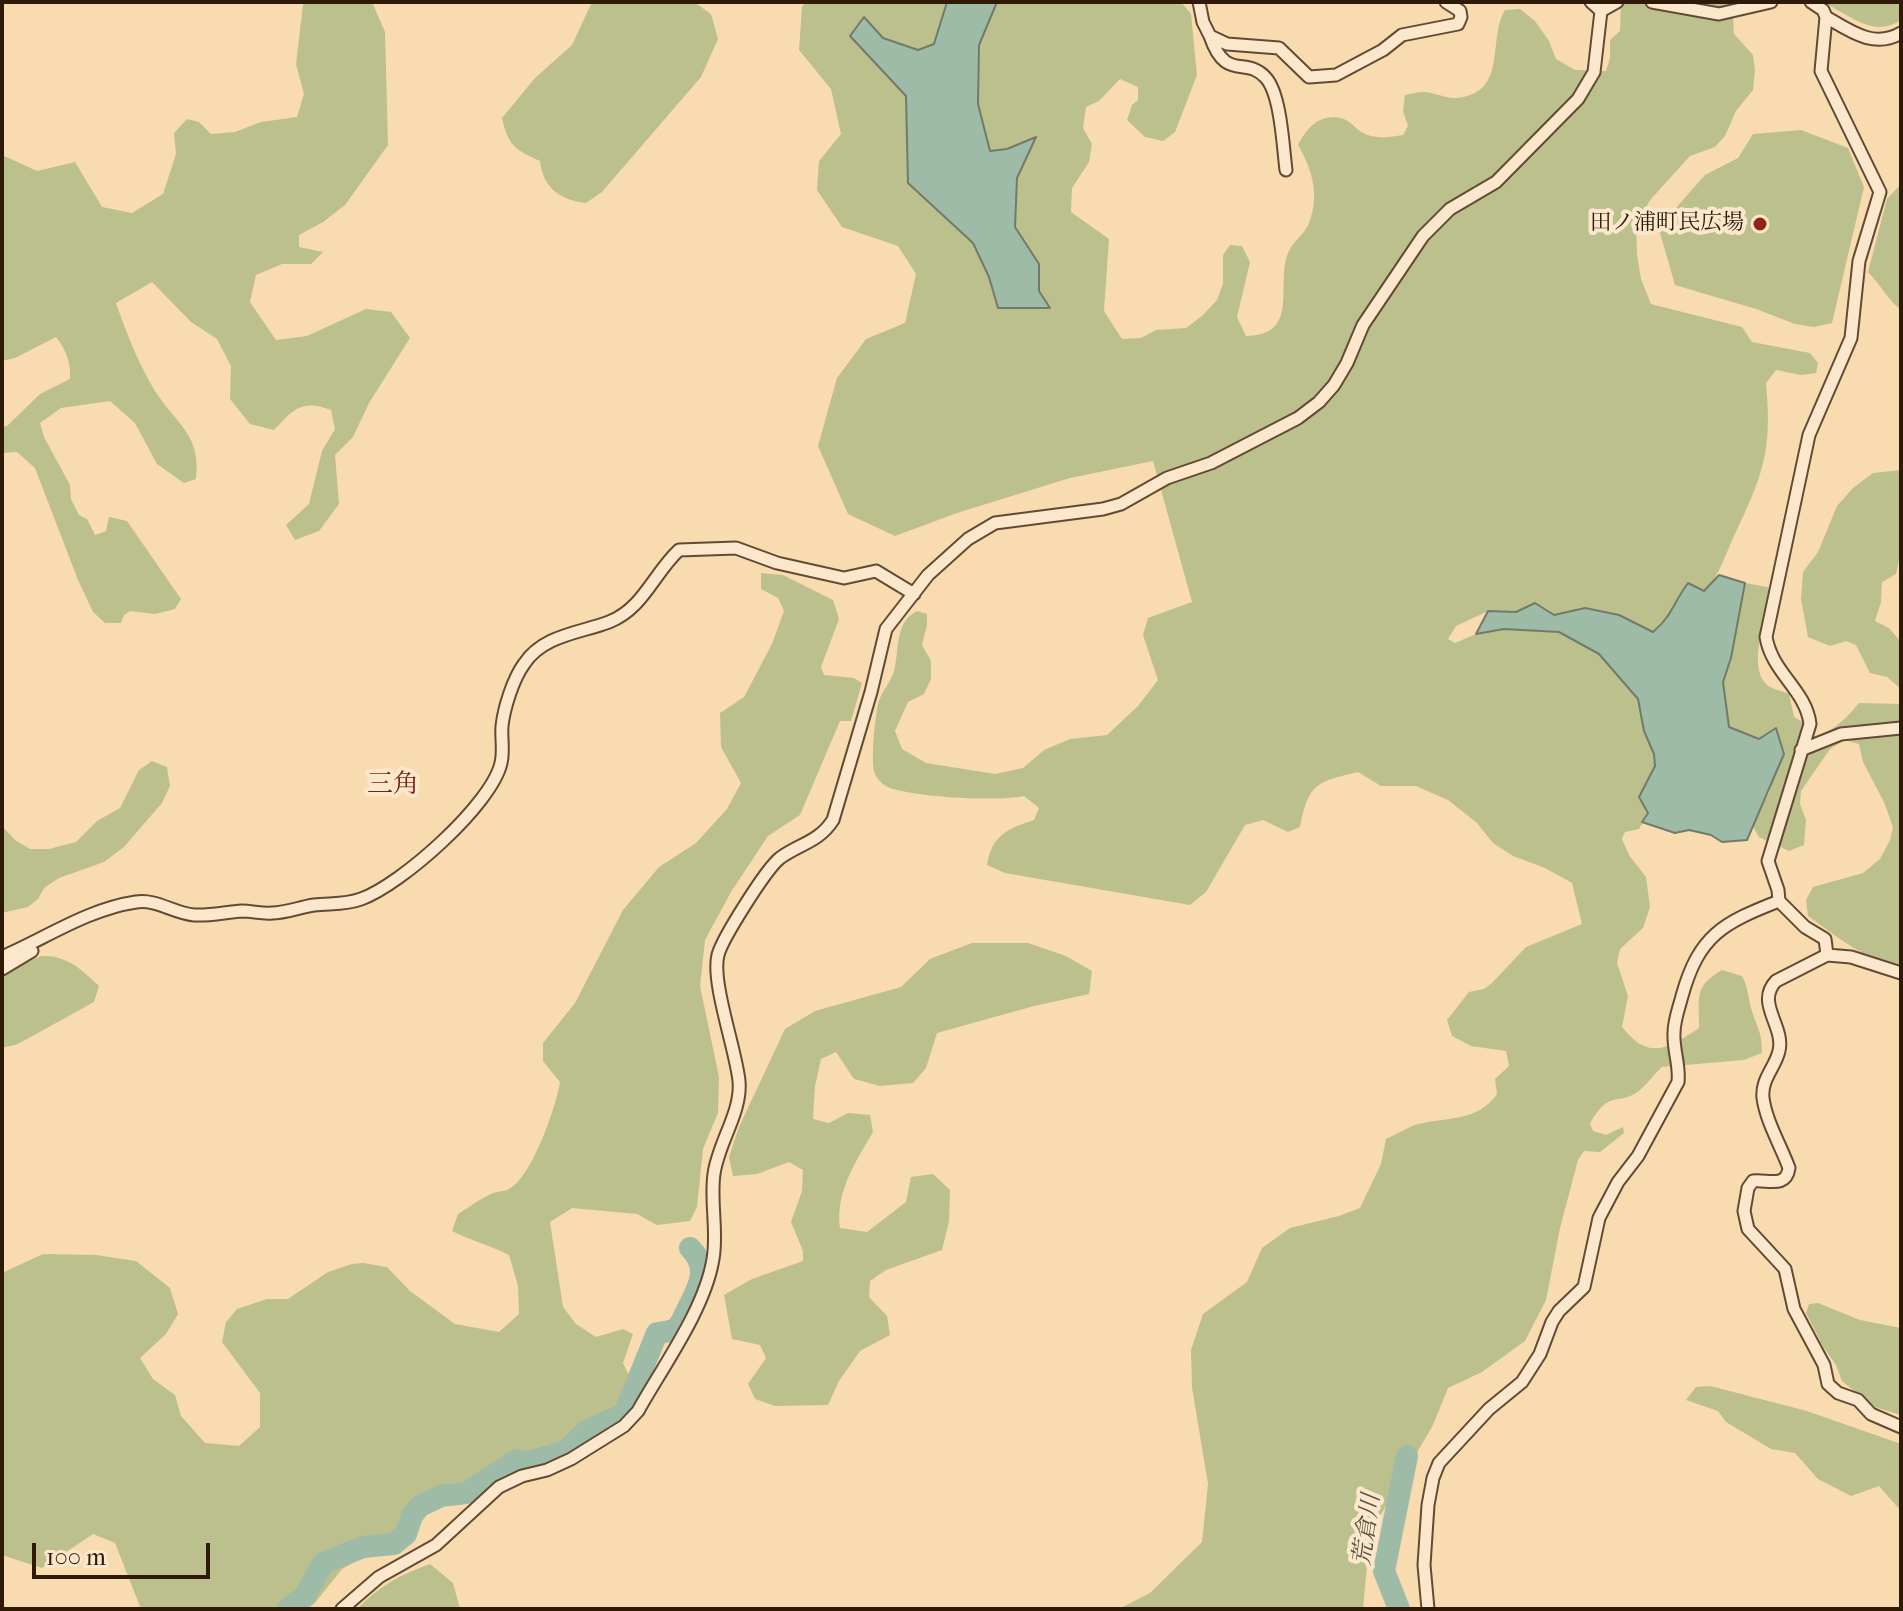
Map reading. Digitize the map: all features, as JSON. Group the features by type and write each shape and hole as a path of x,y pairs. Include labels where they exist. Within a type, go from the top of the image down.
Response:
{"street":[{"path":"1199,2 1203,22 1221,59 1235,67 1259,72 1271,85 1286,170"},
{"path":"1210,36 1227,44 1279,48 1309,77 1321,78 1336,75 1383,50 1402,35 1458,24 1460,11 1446,2"},
{"path":"1591,2 1601,11"},
{"path":"1601,11 1617,2"},
{"path":"1652,2 1719,14 1771,2"},
{"path":"1811,2 1823,10 1826,17 1821,71 1880,192 1859,261 1851,338 1809,435 1766,637 1769,654 1808,709 1810,724 1768,861 1779,901 1805,927 1825,939 1827,955"},
{"path":"342,1609 379,1577 436,1545 499,1487 571,1459 624,1426 638,1411 704,1294 714,1255 714,1175 740,1083 719,981 718,954 768,870 781,857 801,849 827,830 833,820 886,629 944,558 995,523 1121,504 1167,478 1211,463 1298,418 1319,402 1334,385 1363,325 1423,236 1450,209 1496,182 1578,99 1594,72 1601,11"},
{"path":"1826,17 1870,39 1893,38 1901,33"},
{"path":"2,957 111,908 137,902 152,902 193,915 242,911 273,913 315,905 342,905 385,888 446,840 495,778 501,762 502,725 524,663 552,641 610,622 627,613 641,600 679,550 736,548 777,563 844,578 876,571 914,594"},
{"path":"1801,750 1841,734 1901,728"},
{"path":"1428,1609 1424,1565 1428,1505 1439,1463 1489,1409 1522,1382 1540,1354 1559,1311 1584,1287 1599,1218 1618,1182 1638,1156 1678,1082 1674,1022 1689,970 1700,950 1728,924 1779,901"},
{"path":"2,969 60,936 65,927"},
{"path":"1901,973 1851,957 1827,955 1776,981 1768,993 1768,1004 1780,1041 1763,1085 1763,1095 1789,1168 1783,1181 1753,1181 1748,1188 1744,1211 1748,1229 1785,1269 1794,1309 1824,1365 1828,1384 1838,1393 1858,1400 1871,1414 1901,1427"}],"green space":[{"path":"305,2 372,2 385,32 388,145 345,205 299,235 299,247 323,252 311,264 282,264 256,275 250,302 276,340 307,336 366,309 391,312 410,338 369,403 353,437 335,455 339,504 319,531 295,540 286,525 309,504 322,451 335,429 331,410 312,406 299,408 274,430 250,424 230,399 231,366 217,339 191,322 152,282 116,303 155,391 191,440 197,464 196,479 184,483 157,464 135,423 110,401 61,408 40,423 44,437 70,485 71,499 95,535 106,531 109,517 127,521 181,599 175,609 155,614 130,611 121,623 105,623 93,612 78,580 35,468 17,452 2,453 2,427 7,426 40,394 70,379 70,373 67,356 56,337 15,358 2,361 2,155 37,171 75,162 102,207 132,213 163,194 176,154 174,133 187,119 199,122 211,134 235,132 261,122 297,117 304,94 296,64"},
{"path":"592,2 694,2 711,14 718,39 701,77 602,192 586,203 568,199 554,191 545,179 540,161 519,150 510,141 502,118 535,78 572,45"},
{"path":"805,2 1181,2 1191,14 1197,75 1175,132 1163,141 1145,137 1127,120 1132,105 1138,100 1138,87 1120,79 1099,101 1086,107 1083,128 1092,144 1089,162 1072,188 1071,212 1109,239 1104,311 1122,339 1141,338 1156,330 1186,328 1202,316 1217,300 1223,284 1223,255 1230,245 1242,246 1250,262 1237,317 1246,336 1274,327 1283,306 1288,253 1307,227 1314,202 1313,182 1298,145 1306,132 1322,119 1336,117 1347,120 1369,136 1403,135 1408,126 1403,111 1405,95 1423,92 1454,98 1471,95 1483,87 1490,77 1505,10 1520,9 1535,21 1549,41 1556,59 1575,70 1606,71 1610,40 1620,31 1621,2 1765,2 1733,15 1734,34 1753,55 1753,90 1736,111 1725,136 1715,147 1690,156 1651,199 1636,223 1641,279 1651,304 1742,327 1752,342 1810,353 1818,363 1816,373 1801,375 1776,370 1766,383 1768,430 1762,466 1720,569 1704,592 1680,594 1670,617 1653,633 1619,615 1585,608 1554,615 1535,603 1516,612 1488,611 1456,626 1448,639 1455,643 1476,634 1504,629 1559,632 1599,654 1638,699 1644,731 1656,766 1639,797 1648,813 1639,829 1625,832 1622,839 1629,855 1646,877 1650,907 1643,928 1620,949 1617,963 1628,996 1622,1027 1632,1038 1650,1048 1668,1046 1677,1041 1699,1028 1702,988 1722,970 1742,976 1744,980 1760,1034 1762,1053 1744,1060 1662,1067 1633,1095 1609,1102 1597,1113 1590,1124 1593,1131 1606,1135 1623,1127 1624,1133 1600,1152 1584,1151 1578,1160 1546,1300 1525,1341 1482,1372 1448,1388 1433,1425 1370,1533 1363,1609 1119,1609 1150,1593 1202,1542 1208,1484 1192,1387 1191,1350 1203,1314 1247,1282 1262,1248 1290,1228 1360,1208 1381,1164 1386,1139 1415,1125 1480,1110 1497,1094 1495,1079 1509,1066 1506,1051 1471,1046 1452,1036 1447,1020 1469,992 1484,989 1492,983 1526,947 1582,924 1572,883 1545,868 1513,856 1493,843 1477,823 1448,800 1416,786 1381,786 1358,772 1317,787 1307,801 1300,827 1288,832 1263,820 1245,825 1206,892 1190,905 1005,873 987,865 989,855 1002,835 1034,820 1039,808 1024,796 995,799 937,796 890,788 878,779 873,756 878,704 894,671 901,629 917,611 927,614 922,645 931,661 931,679 924,694 908,702 895,731 902,749 926,763 995,774 1023,768 1044,750 1070,739 1107,735 1138,706 1158,680 1143,635 1148,618 1192,602 1153,461 1070,478 895,536 848,514 818,446 837,378 866,339 905,323 916,274 898,246 842,227 817,190 819,161 841,134 831,89 799,50"},
{"path":"1822,2 1901,2 1901,20 1881,27 1871,26"},
{"name":"田ノ浦町民広場","path":"1801,130 1848,148 1864,187 1832,323 1814,327 1795,324 1675,285 1660,233 1675,209 1705,175 1738,158 1753,134"},
{"path":"1901,184 1901,310 1868,272 1887,199"},
{"path":"1901,470 1901,551 1896,574 1882,582 1881,602 1875,621 1889,628 1901,642 1901,689 1887,677 1870,673 1856,645 1846,641 1830,646 1808,637 1801,599 1803,572 1818,552 1837,506 1853,488 1873,473"},
{"path":"761,573 783,575 833,600 839,619 821,667 824,675 854,678 862,683 851,721 840,721 800,815 768,836 731,892 705,940 700,986 719,1077 718,1113 703,1149 697,1207 690,1221 657,1225 637,1214 572,1208 550,1222 563,1307 576,1324 596,1337 623,1329 633,1334 623,1363 632,1382 613,1411 585,1424 564,1444 527,1457 503,1456 393,1541 342,1569 307,1609 141,1609 115,1543 93,1534 42,1568 2,1555 2,1273 43,1254 96,1255 136,1261 170,1288 178,1314 166,1334 140,1358 153,1379 175,1395 181,1416 205,1443 239,1446 260,1427 260,1393 222,1342 226,1322 237,1309 267,1299 288,1299 328,1272 363,1263 387,1267 410,1291 455,1324 499,1332 519,1314 518,1286 509,1255 452,1231 458,1214 493,1193 509,1189 518,1182 534,1156 554,1108 560,1082 543,1061 543,1043 575,1003 623,910 659,867 696,843 727,809 741,783 721,747 720,713 744,697 772,644 784,611 778,598 761,589"},
{"path":"1745,583 1768,587 1771,594 1759,643 1759,669 1763,679 1770,687 1789,694 1794,717 1803,722 1810,739 1837,725 1859,703 1901,704 1901,968 1863,953 1808,916 1806,900 1813,887 1863,873 1880,859 1890,840 1893,827 1863,762 1859,744 1845,740 1830,749 1801,791 1800,804 1806,820 1804,845 1789,851 1759,837 1752,825 1770,791 1777,729 1759,739 1729,727 1723,682 1731,658"},
{"path":"152,761 167,767 170,786 162,803 124,847 104,862 59,878 44,888 38,899 28,907 2,913 2,826 15,840 30,849 49,849 76,842 97,821 120,808 139,770"},
{"path":"972,943 1028,943 1066,956 1092,971 1089,994 937,1033 926,1068 913,1083 880,1086 854,1079 836,1052 821,1059 813,1119 829,1123 848,1113 870,1115 873,1132 844,1190 840,1228 867,1232 906,1202 911,1177 933,1174 950,1190 949,1221 942,1250 886,1270 870,1281 869,1297 887,1316 890,1335 860,1351 839,1381 828,1405 775,1406 755,1399 748,1384 766,1358 760,1345 732,1339 724,1295 752,1279 803,1261 803,1251 791,1222 802,1191 803,1170 789,1162 757,1174 733,1176 729,1157 739,1127 785,1029 815,1011 901,987 930,959"},
{"path":"41,956 66,961 86,974 99,986 94,1002 18,1044 2,1048 2,978 13,968"},
{"path":"1818,1303 1860,1320 1901,1328 1901,1415 1875,1407 1842,1381 1806,1313 1809,1304"},
{"path":"1710,1386 1807,1411 1901,1444 1901,1511 1879,1486 1851,1496 1818,1479 1795,1453 1771,1449 1726,1422 1718,1411 1686,1400 1696,1387"},
{"path":"430,1564 453,1583 460,1609 357,1609 390,1582"}],"shaded area":[{"path":"947,2 997,2 979,45 978,104 990,151 1007,149 1036,137 1017,178 1015,227 1039,264 1039,291 1050,308 998,308 989,277 973,243 908,183 906,96 850,36 864,17 883,38 918,50 934,44"},
{"path":"1719,575 1745,583 1731,658 1723,682 1729,727 1759,739 1776,728 1784,754 1747,840 1722,842 1711,835 1689,830 1675,833 1642,822 1648,813 1639,797 1655,766 1654,754 1644,731 1638,699 1599,654 1559,632 1504,629 1476,634 1488,611 1516,612 1535,603 1554,615 1585,608 1619,615 1653,632 1669,614 1688,583 1704,591"}],"waterway":[{"path":"288,1609 305,1596 323,1563 363,1547 394,1544 406,1534 412,1516 420,1506 441,1496 466,1493 517,1460 525,1463 566,1451 586,1431 624,1414 657,1333 677,1327 696,1291 701,1269 690,1248"},
{"name":"荒倉川","path":"1399,1609 1384,1571 1407,1456"}],"place":[{"name":"田ノ浦町民広場","path":"1760,224"}],"district":[{"name":"三角","path":"393,786"}]}
